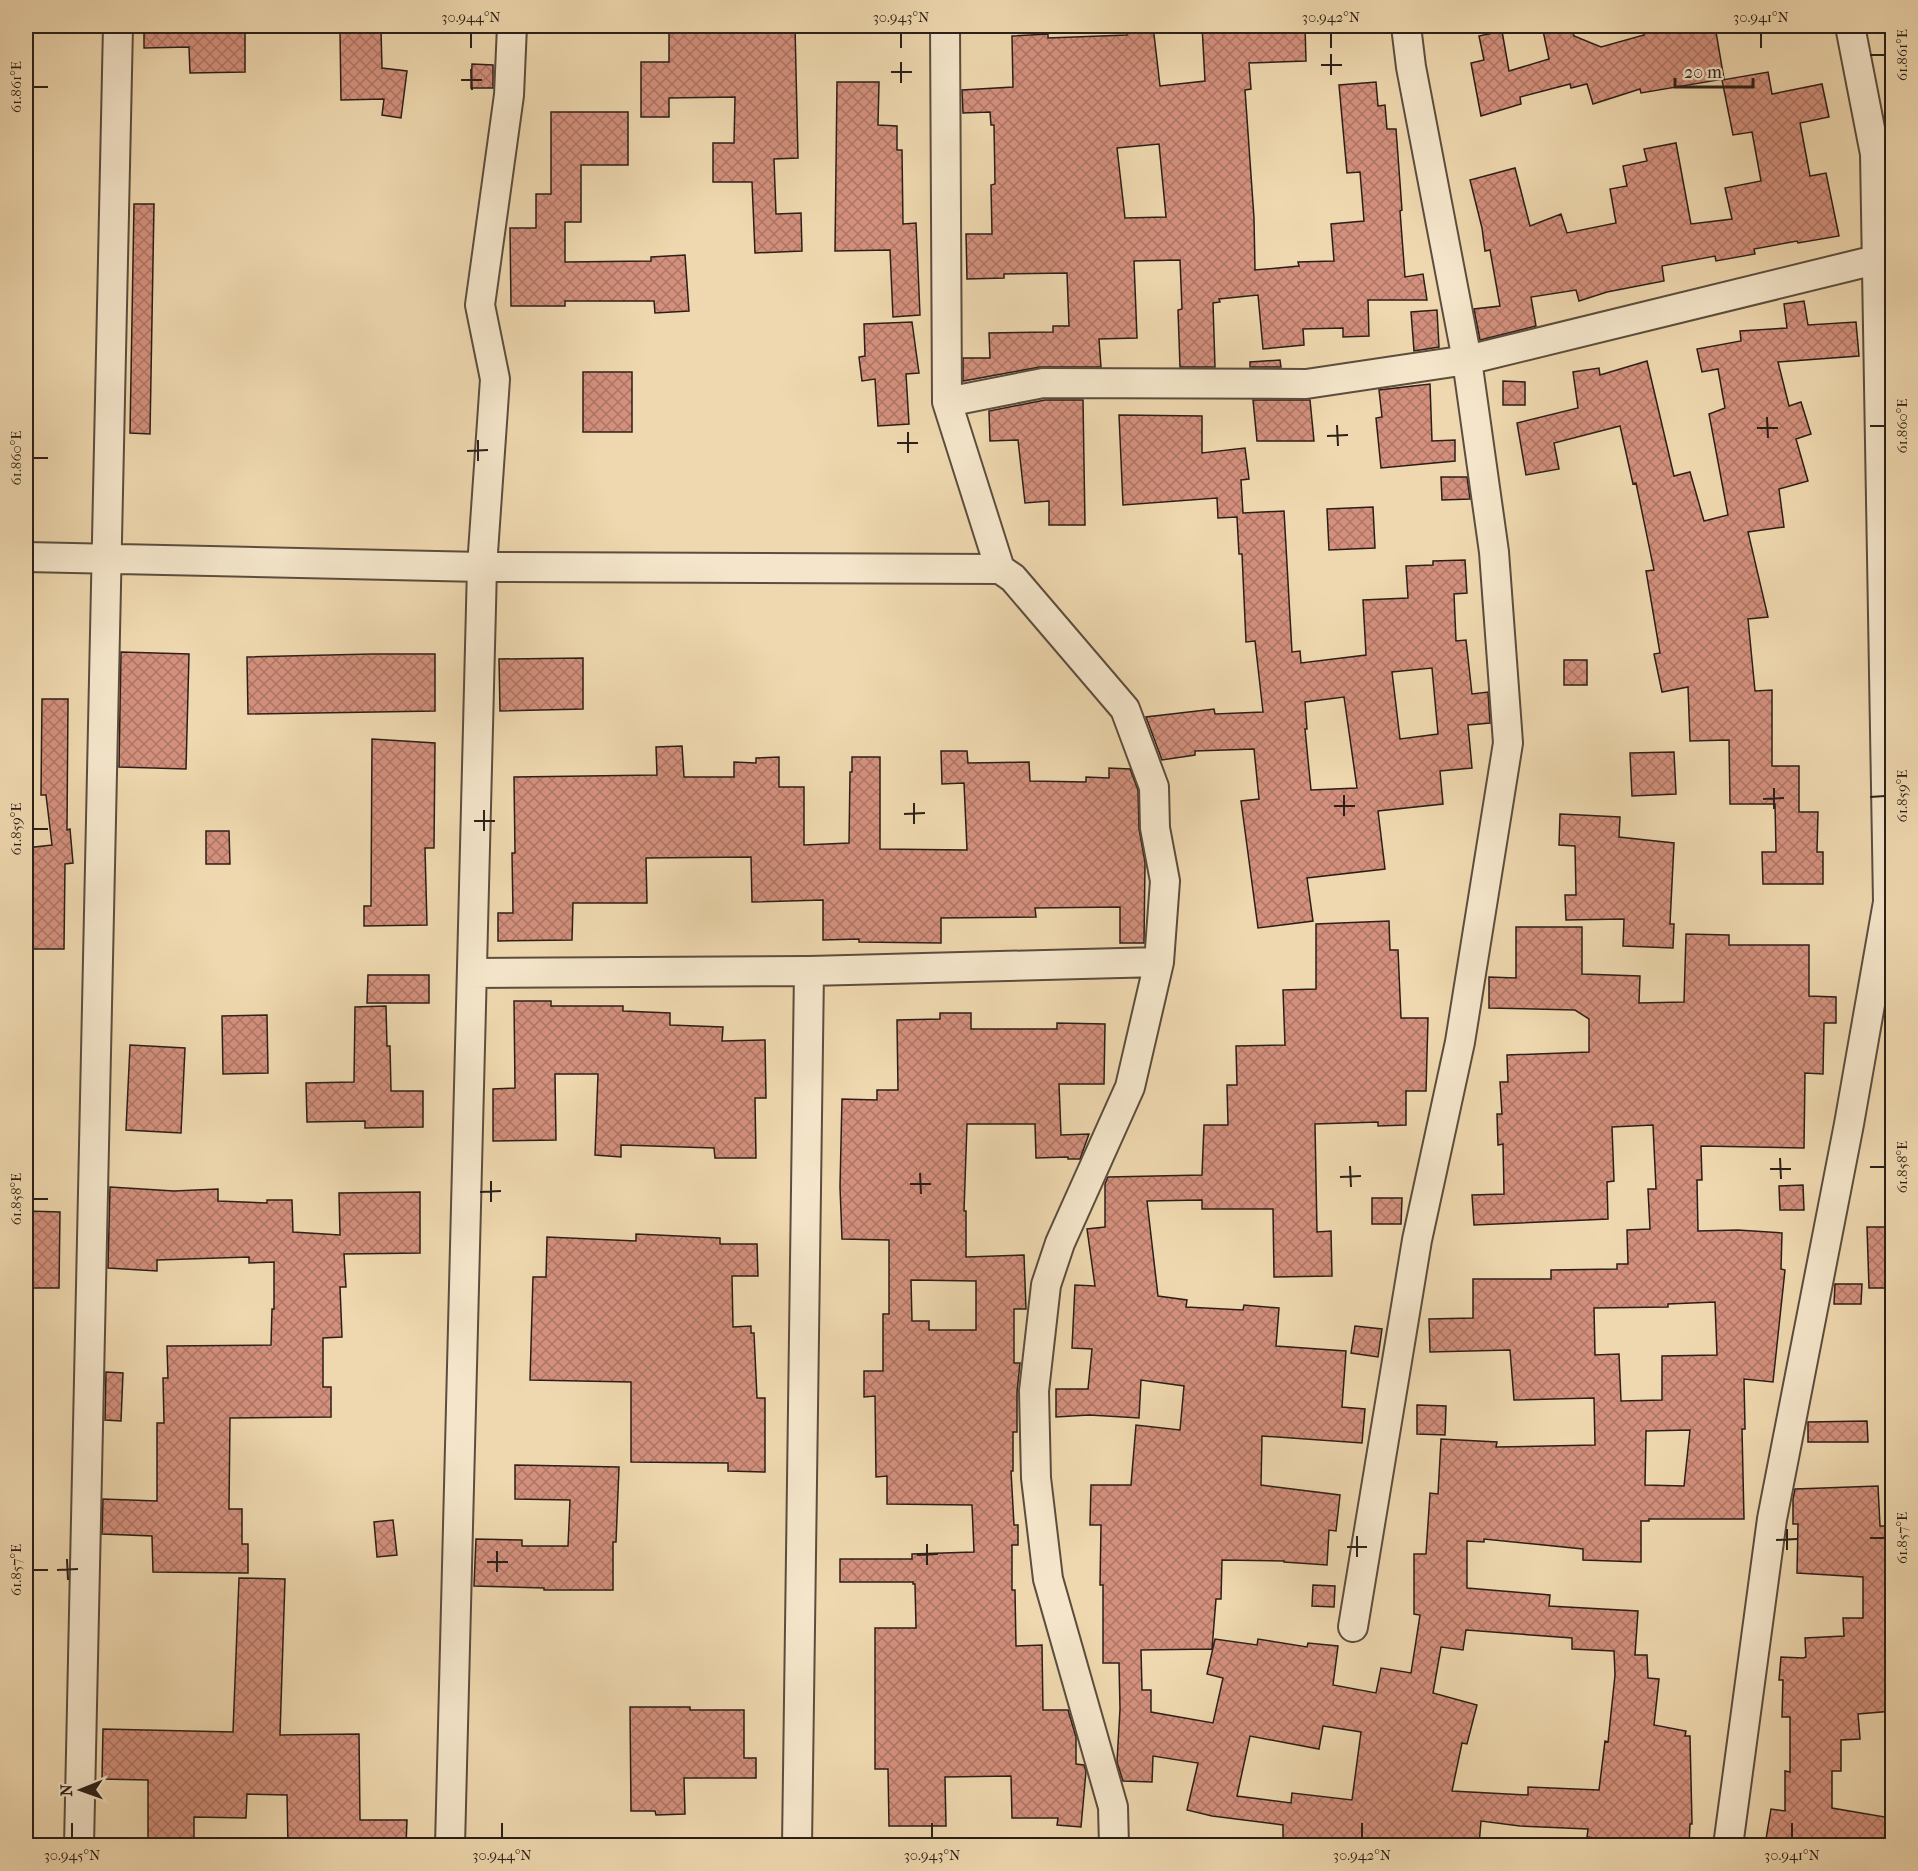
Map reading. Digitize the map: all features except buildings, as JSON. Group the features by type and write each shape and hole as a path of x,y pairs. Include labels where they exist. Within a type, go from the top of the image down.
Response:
{"street":[{"path":"79,1845 118,26"},
{"path":"450,1845 482,567 495,379 480,305 509,95 512,26"},
{"path":"945,26 947,402 1000,569"},
{"path":"1353,1627 1417,1240 1460,1042 1508,743 1494,552 1467,360 1415,88 1406,26"},
{"path":"1728,1845 1772,1519 1888,924 1884,258 1875,154 1850,26"},
{"path":"947,402 1043,383 1306,384 1467,360 1884,258"},
{"path":"26,557 482,567 1000,569 1013,578 1125,708 1154,787 1155,828 1165,881 1159,962 1130,1087 1060,1243 1046,1285 1034,1391 1036,1478 1047,1579 1113,1807 1114,1845"},
{"path":"472,973 809,971 1159,962"},
{"path":"797,1845 809,971"}]}
